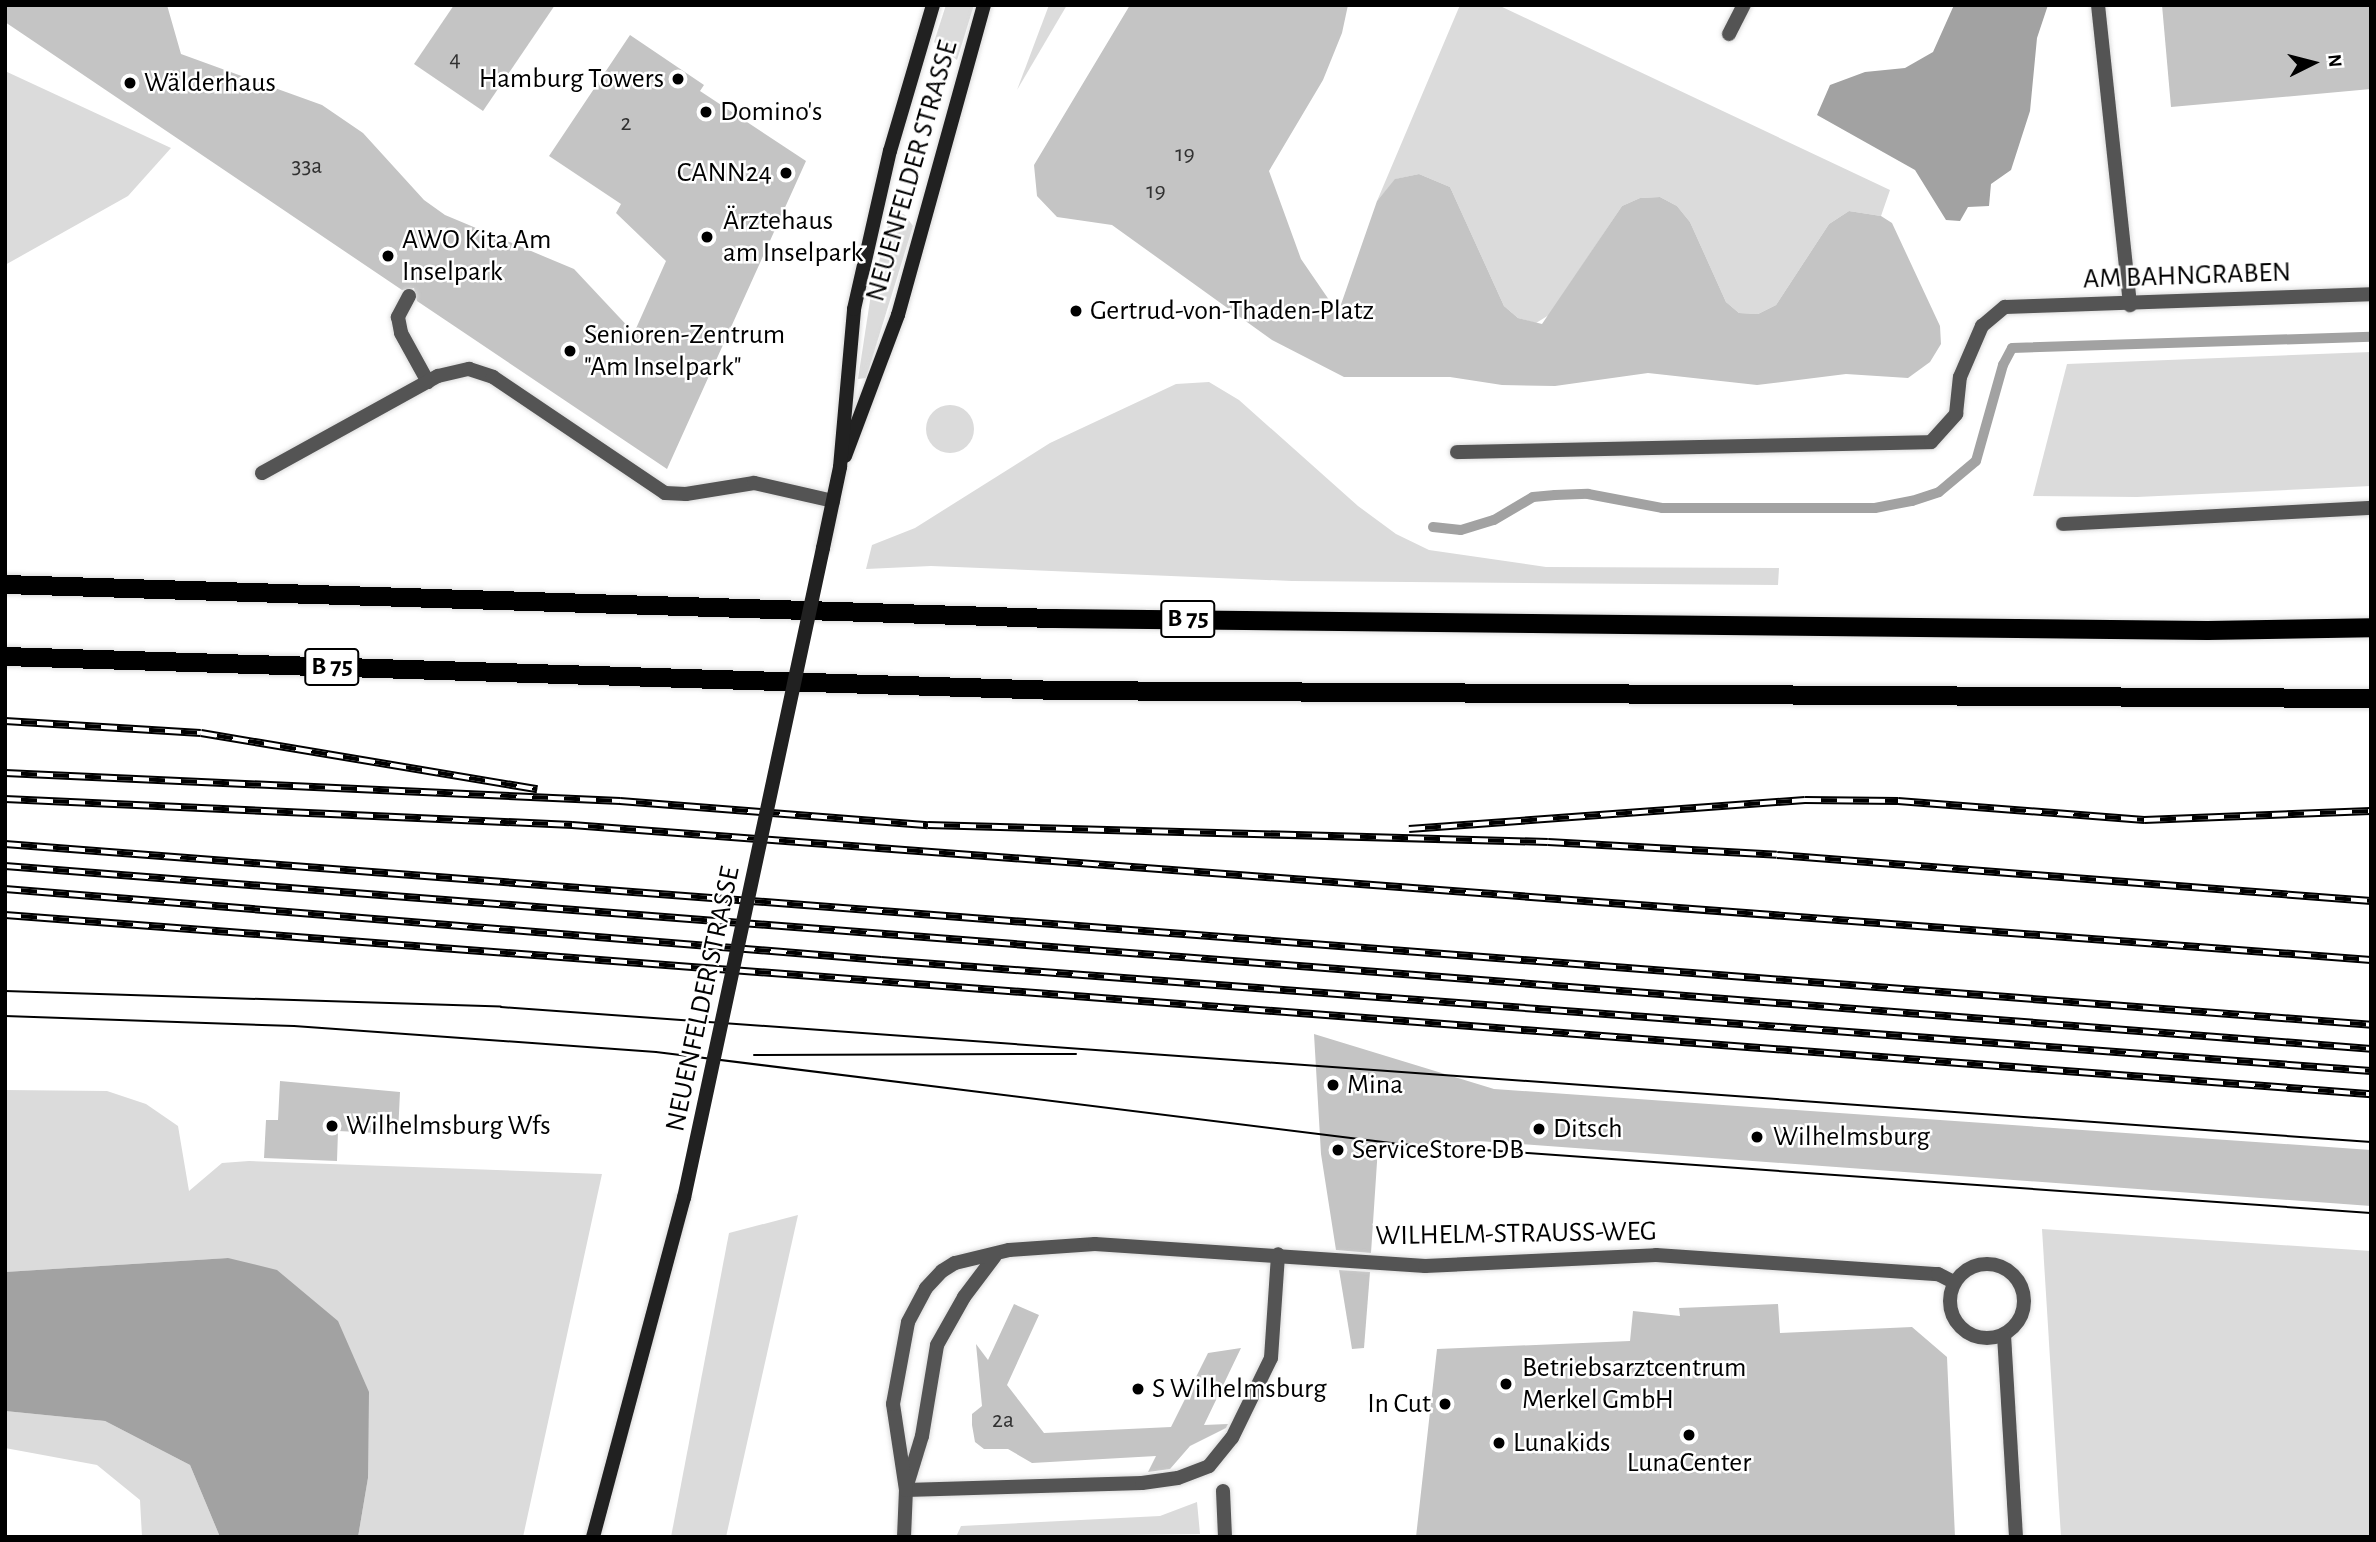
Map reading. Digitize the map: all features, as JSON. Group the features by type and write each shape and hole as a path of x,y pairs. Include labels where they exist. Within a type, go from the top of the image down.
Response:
{"highway":[{"name":"B 75","path":"5,584 1053,618 2207,630 2371,627"},
{"name":"B 75","path":"5,656 1055,690 2371,698"}],"main road":[{"name":"NEUENFELDER STRASSE","path":"593,1537 684,1198 840,467 854,309 890,151 933,5"},
{"name":"NEUENFELDER STRASSE","path":"840,467 898,315 984,5"}],"street":[{"path":"1730,34 1744,5"},
{"path":"2098,5 2130,305"},
{"name":"AM BAHNGRABEN","path":"1457,452 1931,442 1956,414 1960,377 1982,326 2005,307 2130,305 2371,294"},
{"path":"409,296 398,323 429,382"},
{"path":"262,473 455,370 485,373 655,488 686,494 754,483 833,501"},
{"path":"2063,524 2371,508"},
{"name":"WILHELM-STRAUSS-WEG","path":"904,1537 906,1490 893,1404 908,1322 926,1288 955,1263 1060,1244 1278,1254 1426,1266 1656,1255 1924,1273 1954,1282"},
{"path":"906,1490 1142,1483 1178,1478 1209,1466 1231,1438 1272,1358 1278,1254"},
{"name":"WILHELM-STRAUSS-WEG","path":"906,1490 922,1436 937,1345 964,1297 995,1256"},
{"path":"1975,1265 2001,1265 2013,1273 2022,1284 2024,1306 2016,1326 2004,1335 1980,1337 1960,1326 1950,1297 1954,1282 1975,1265"},
{"path":"2004,1335 2016,1537"},
{"path":"1223,1491 1224,1537"}],"shaded area":[{"path":"946,5 974,5 957,60 934,42"},
{"path":"1049,5 1067,5 1017,90"},
{"path":"1460,5 1498,5 1890,190 1881,216 1849,211 1829,224 1776,305 1758,314 1739,313 1726,302 1690,222 1677,206 1660,197 1640,198 1622,206 1549,315 1536,323 1518,318 1504,306 1450,187 1419,174 1396,179 1377,201"},
{"path":"1954,5 2048,5 2037,38 2030,111 2011,170 1991,184 1989,206 1968,207 1960,221 1946,220 1915,170 1817,115 1830,85 1865,72 1905,68 1933,52"},
{"path":"5,71 171,148 128,196 5,265"},
{"path":"892,209 905,215 913,226 866,378 858,379 871,294"},
{"path":"2371,352 2371,486 2137,497 2033,496 2067,364"},
{"path":"1209,382 1239,400 1358,506 1396,534 1429,550 1546,567 1779,568 1778,585 1292,581 931,566 866,569 872,545 915,528 1050,443 1176,384"},
{"path":"950,405 967,412 974,429 967,446 950,453 933,446 926,429 933,412"},
{"path":"5,1090 107,1091 146,1104 178,1126 189,1191 222,1163 249,1161 602,1174 523,1537 358,1537 368,1478 228,1258 5,1272"},
{"path":"798,1215 726,1537 671,1537 729,1233"},
{"path":"2042,1229 2371,1251 2371,1537 2061,1537"},
{"path":"228,1258 277,1270 338,1321 369,1392 368,1478 358,1537 220,1537 190,1465 105,1421 5,1411 5,1272"},
{"path":"5,1411 105,1421 190,1465 220,1537 142,1537 140,1500 97,1465 5,1448"},
{"path":"1197,1502 1200,1534 956,1537 961,1526 1160,1516"}],"building":[{"path":"5,5 167,5 181,54 322,105 363,133 424,200 445,215 574,269 634,333 666,261 616,213 621,204 549,156 630,35 704,85 700,91 806,161 667,469 417,301 414,288 402,290 5,22"},
{"path":"454,5 555,5 483,111 414,64"},
{"path":"1130,5 1348,5 1342,33 1323,80 1269,171 1301,259 1338,313 1377,201 1395,179 1419,174 1450,187 1504,306 1518,318 1542,324 1622,206 1640,198 1660,197 1677,206 1690,222 1726,302 1739,313 1758,314 1776,305 1829,224 1849,211 1881,216 1892,223 1940,326 1941,344 1930,362 1908,378 1846,374 1757,385 1648,373 1555,386 1502,385 1450,377 1344,377 1272,340 1112,225 1057,217 1037,196 1034,165"},
{"path":"2162,5 2371,5 2371,89 2171,107"},
{"path":"1314,1034 1494,1089 2371,1150 2371,1206 1478,1141 1378,1147 1371,1253 1336,1250 1321,1154"},
{"name":"Wilhelmsburg Wfs","path":"280,1081 400,1092 398,1134 338,1131 337,1161 264,1158 266,1120 278,1120"},
{"path":"1339,1270 1370,1272 1364,1348 1352,1349"},
{"path":"1014,1304 1039,1315 1007,1385 1044,1433 1171,1427 1208,1353 1241,1348 1204,1425 1228,1424 1226,1428 1190,1446 1170,1469 1148,1472 1156,1456 1032,1463 1008,1449 984,1449 975,1442 972,1425 972,1414 982,1406 976,1344 988,1360"},
{"name":"LunaCenter","path":"1778,1304 1780,1333 1912,1327 1947,1357 1955,1537 1416,1537 1437,1349 1630,1341 1633,1311 1680,1316 1679,1308"}],"waterway":[{"path":"1433,527 1461,530 1494,520 1533,497 1555,495 1588,494 1662,508 1875,508 1912,501 1939,492 1976,461 2003,365 2012,348 2371,337"}],"tram line":[{"path":"5,991 501,1007 2371,1142"},
{"path":"5,1016 294,1026 656,1052 1399,1144 2371,1213"},
{"path":"754,1055 1076,1054"}],"railway":[{"path":"5,721 201,733 537,789"},
{"path":"5,773 620,801 928,825 1548,842 1777,855 2371,901"},
{"path":"5,799 572,825 2371,960"},
{"path":"1409,829 1805,800 1898,801 2144,820 2371,811"},
{"path":"5,844 2371,1025"},
{"path":"5,866 2371,1049"},
{"path":"5,889 881,960 2371,1071"},
{"path":"5,915 2371,1094"}],"place":[{"name":"Hamburg Towers","path":"678,79"},
{"name":"Wälderhaus","path":"130,83"},
{"name":"Domino's","path":"706,112"},
{"name":"CANN24","path":"786,173"},
{"name":"Ärztehaus am Inselpark","path":"707,237"},
{"name":"AWO Kita Am Inselpark","path":"388,256"},
{"name":"Gertrud-von-Thaden-Platz","path":"1076,311"},
{"name":"Senioren-Zentrum \"Am Inselpark\"","path":"570,351"},
{"name":"Mina","path":"1333,1085"},
{"name":"Wilhelmsburg Wfs","path":"332,1126"},
{"name":"Ditsch","path":"1539,1129"},
{"name":"Wilhelmsburg","path":"1757,1137"},
{"name":"ServiceStore DB","path":"1338,1150"},
{"name":"Betriebsarztcentrum Merkel GmbH","path":"1506,1384"},
{"name":"S Wilhelmsburg","path":"1138,1389"},
{"name":"In Cut","path":"1445,1404"},
{"name":"LunaCenter","path":"1689,1435"},
{"name":"Lunakids","path":"1499,1443"}]}
